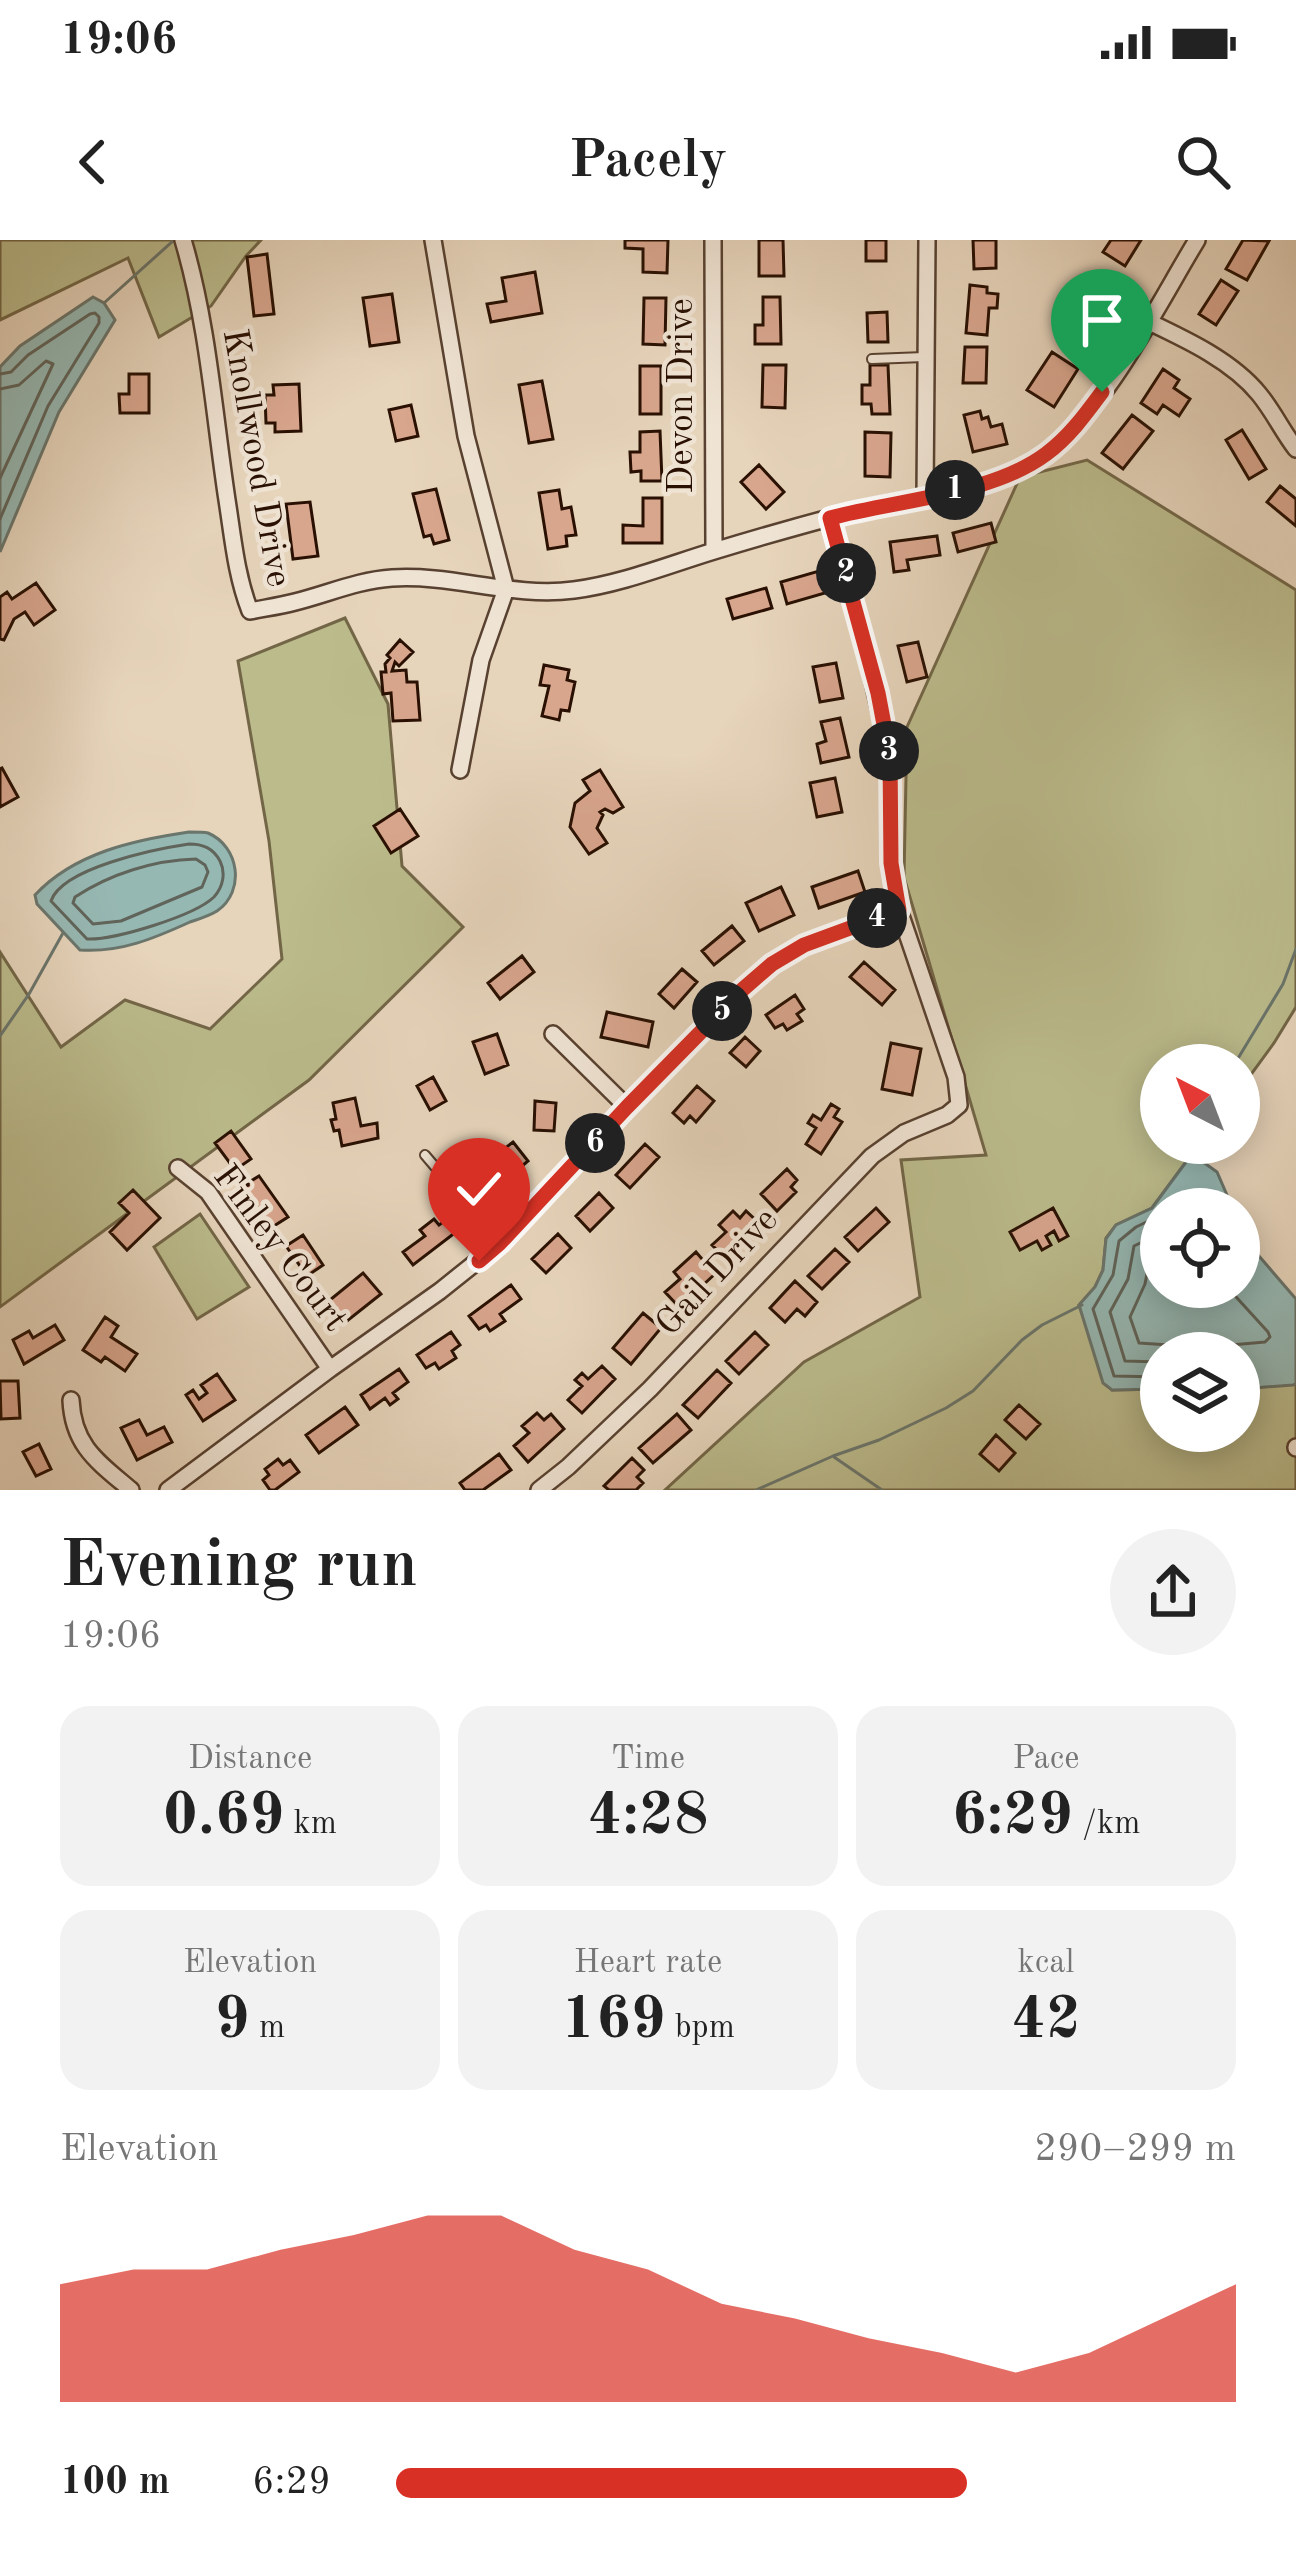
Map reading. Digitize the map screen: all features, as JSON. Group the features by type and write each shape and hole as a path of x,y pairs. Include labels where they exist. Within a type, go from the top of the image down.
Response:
{"street":[{"name":"Knollwood Drive","path":"183,240 207,354 238,573 250,611 393,578 437,579 506,590 586,588 830,518 983,484 1017,471 1044,456 1081,422 1197,240"},
{"path":"433,240 466,436 506,590 481,660 460,770"},
{"name":"Devon Drive","path":"713,240 714,551"},
{"path":"925,497 927,240"},
{"path":"1149,322 1245,379 1265,400 1296,449"},
{"path":"168,1490 500,1243 627,1107 772,964 804,945 899,910 891,863 890,756 878,693 830,518"},
{"name":"Gail Drive","path":"539,1490 650,1389 872,1156 904,1133 959,1105 956,1076 899,910"},
{"path":"554,1034 627,1107"},
{"name":"Finley Court","path":"178,1168 208,1192 330,1369"},
{"path":"71,1400 80,1440 130,1490"}],"lane":[{"path":"872,359 926,356"},
{"path":"425,1155 500,1243"}],"green space":[{"path":"0,240 261,240 211,306 159,337 128,258 0,320"},
{"path":"1087,460 1296,590 1296,1007 1260,1062 1260,1044 1140,1044 1140,1164 1184,1164 1167,1188 1140,1188 1140,1214 1116,1225 1106,1238 1103,1270 1079,1305 1112,1390 1140,1389 1140,1452 1260,1452 1260,1387 1296,1384 1296,1490 665,1490 804,1362 920,1297 901,1160 986,1155 904,877 907,727 1020,477"},
{"path":"345,618 388,704 402,866 463,927 309,1080 0,1307 0,952 61,1047 125,1000 210,1029 282,959 269,841 238,661"},
{"path":"200,1214 249,1287 197,1319 154,1247"}],"water":[{"path":"93,297 104,303 115,320 59,412 0,552 0,367 20,346"},
{"path":"189,832 218,839 235,869 232,892 211,914 137,943 80,950 37,904 35,895 86,859 126,844"},
{"path":"1185,1164 1206,1164 1217,1172 1224,1188 1167,1188"},
{"path":"1140,1214 1140,1308 1260,1308 1260,1257 1296,1299 1296,1384 1260,1387 1260,1332 1140,1332 1140,1389 1112,1390 1103,1383 1079,1305 1103,1270 1106,1239 1116,1225"}],"building":[{"path":"625,240 668,240 667,273 643,272 643,249 625,248"},
{"path":"759,240 783,240 784,276 759,276"},
{"path":"866,240 886,240 886,261 866,261"},
{"path":"973,240 996,240 996,268 974,269"},
{"path":"1111,240 1141,240 1125,266 1103,252"},
{"path":"1243,240 1269,241 1247,280 1226,269"},
{"path":"267,254 274,314 254,316 247,257"},
{"path":"535,272 542,313 491,322 487,304 506,301 502,278"},
{"path":"1221,280 1238,291 1216,325 1199,314"},
{"path":"1093,284 1111,295 1088,333 1061,316 1070,301 1079,307"},
{"path":"970,285 998,294 997,308 989,308 987,335 966,333"},
{"path":"392,294 399,342 370,346 363,298"},
{"path":"763,297 780,297 781,344 755,344 755,325 763,325"},
{"path":"644,298 666,298 665,345 643,344"},
{"path":"887,312 888,342 868,342 867,313"},
{"path":"965,347 987,347 986,383 963,383"},
{"path":"1052,352 1078,369 1054,407 1027,390"},
{"path":"763,365 786,365 785,408 762,407"},
{"path":"870,365 888,365 890,414 872,414 871,404 862,404 862,385 870,385"},
{"path":"640,366 661,366 661,414 640,414"},
{"path":"1163,369 1179,380 1174,388 1190,399 1179,416 1163,405 1157,414 1141,403"},
{"path":"129,374 149,374 149,413 120,413 119,394 129,394"},
{"path":"542,381 553,439 529,443 519,385"},
{"path":"299,384 301,431 275,432 275,423 266,423 265,395 274,395 273,385"},
{"path":"411,405 418,436 396,441 389,410"},
{"path":"980,411 991,427 1002,424 1007,444 973,452 964,415"},
{"path":"1132,415 1153,431 1123,469 1102,453"},
{"path":"1242,430 1266,469 1249,479 1226,440"},
{"path":"660,431 662,481 641,481 641,471 631,472 630,452 640,452 640,432"},
{"path":"865,432 891,433 890,477 865,476"},
{"path":"759,465 784,492 766,509 741,482"},
{"path":"1280,486 1296,499 1296,526 1267,502"},
{"path":"436,489 449,540 434,544 431,535 424,537 413,494"},
{"path":"559,490 562,509 571,507 576,535 566,536 567,546 548,549 539,493"},
{"path":"643,498 662,498 662,543 623,543 623,525 643,526"},
{"path":"310,502 318,556 293,559 286,504"},
{"path":"991,523 996,542 958,552 953,533"},
{"path":"937,536 940,555 907,560 909,570 894,572 890,542"},
{"path":"819,571 825,593 787,604 781,582"},
{"path":"36,583 55,610 34,625 25,612 14,619 4,640 0,639 0,597 7,592 12,599"},
{"path":"766,588 772,608 733,619 727,599"},
{"path":"400,640 413,652 399,666 395,662 392,671 406,670 407,682 417,682 420,720 393,721 391,693 383,694 381,672 386,672 387,655"},
{"path":"918,642 927,677 907,682 898,646"},
{"path":"836,663 843,698 820,702 813,667"},
{"path":"544,665 569,670 567,680 575,682 569,711 561,710 559,720 542,716 549,686 540,685"},
{"path":"840,718 849,757 821,763 817,744 826,741 821,722"},
{"path":"0,769 18,797 0,807"},
{"path":"600,770 623,807 613,813 600,812 597,828 607,843 589,854 570,827 575,803 590,791 583,780"},
{"path":"835,778 842,812 817,817 810,783"},
{"path":"400,809 418,836 391,853 374,826"},
{"path":"858,871 865,892 819,908 812,887"},
{"path":"781,887 794,915 759,931 746,903"},
{"path":"732,926 744,941 714,965 702,951"},
{"path":"522,956 534,972 500,999 488,983"},
{"path":"864,962 895,990 882,1005 850,977"},
{"path":"682,969 697,982 674,1008 659,994"},
{"path":"795,995 804,1009 797,1014 802,1021 787,1030 783,1024 775,1028 766,1015"},
{"path":"607,1012 653,1022 648,1047 601,1037"},
{"path":"497,1034 508,1065 485,1074 473,1042"},
{"path":"745,1037 760,1051 746,1067 730,1053"},
{"path":"891,1043 921,1049 912,1095 882,1089"},
{"path":"433,1077 446,1101 430,1110 417,1086"},
{"path":"697,1086 714,1101 696,1122 690,1116 684,1123 673,1113"},
{"path":"355,1098 361,1126 377,1123 378,1138 342,1146 331,1120 336,1119 333,1103"},
{"path":"535,1101 556,1103 554,1131 534,1130"},
{"path":"831,1104 839,1109 834,1117 842,1122 821,1154 806,1144 816,1128 808,1123 813,1115 821,1120"},
{"path":"231,1131 251,1159 235,1170 215,1143"},
{"path":"513,1142 528,1161 491,1192 475,1172"},
{"path":"645,1144 659,1157 630,1188 616,1175"},
{"path":"787,1169 797,1180 791,1187 796,1192 777,1211 761,1194"},
{"path":"259,1176 288,1217 266,1231 255,1215 260,1211 243,1186"},
{"path":"133,1190 160,1218 127,1250 110,1232 129,1213 119,1203"},
{"path":"599,1193 613,1208 590,1231 576,1216"},
{"path":"876,1208 889,1222 858,1251 845,1237"},
{"path":"1053,1208 1068,1236 1059,1241 1054,1231 1046,1236 1051,1245 1042,1250 1037,1241 1020,1250 1010,1232"},
{"path":"733,1211 740,1218 746,1211 760,1224 726,1259 712,1245 726,1232 719,1225"},
{"path":"434,1219 439,1225 446,1220 456,1232 413,1265 403,1252 425,1236 420,1230"},
{"path":"558,1234 571,1248 546,1273 532,1259"},
{"path":"303,1235 323,1265 307,1276 286,1246"},
{"path":"835,1249 849,1262 822,1289 808,1276"},
{"path":"696,1252 715,1274 679,1307 665,1292 680,1279 674,1272"},
{"path":"363,1273 381,1294 342,1325 325,1304"},
{"path":"795,1281 817,1302 805,1316 797,1309 785,1322 770,1308"},
{"path":"511,1285 521,1299 500,1314 505,1321 490,1331 486,1325 479,1329 469,1316"},
{"path":"643,1313 661,1328 631,1364 613,1348"},
{"path":"105,1317 118,1326 111,1337 137,1354 125,1371 83,1350"},
{"path":"55,1325 64,1340 24,1364 13,1340 29,1331 33,1338"},
{"path":"451,1332 460,1345 452,1351 456,1358 439,1369 435,1363 426,1368 417,1355"},
{"path":"755,1332 768,1345 739,1374 726,1361"},
{"path":"602,1366 615,1379 582,1413 568,1400 582,1386 575,1380 582,1373 588,1379"},
{"path":"399,1369 408,1382 393,1393 398,1399 390,1405 385,1398 370,1409 361,1395"},
{"path":"717,1370 731,1383 698,1418 683,1405"},
{"path":"217,1374 235,1400 203,1421 186,1395 193,1390 199,1399 207,1393 201,1385"},
{"path":"0,1381 18,1381 20,1418 1,1419"},
{"path":"1019,1405 1040,1424 1026,1439 1005,1420"},
{"path":"345,1407 358,1425 319,1453 306,1435"},
{"path":"537,1413 544,1420 551,1414 564,1429 528,1462 514,1446 529,1433 522,1426"},
{"path":"677,1414 691,1430 653,1463 639,1448"},
{"path":"139,1420 147,1435 164,1427 172,1442 137,1460 121,1428"},
{"path":"996,1435 1015,1453 999,1471 980,1454"},
{"path":"39,1444 51,1469 36,1476 23,1452"},
{"path":"499,1454 511,1470 483,1490 465,1490 460,1483"},
{"path":"632,1458 644,1470 637,1477 643,1483 636,1490 604,1486"},
{"path":"278,1459 283,1465 290,1460 299,1472 270,1490 263,1480 269,1475 265,1469"}],"waterway":[{"path":"104,303 173,241"},
{"path":"0,1036 63,933"},
{"path":"1247,1044 1283,984 1296,949"},
{"path":"756,1490 946,1408 973,1391 1022,1340 1082,1305"},
{"path":"834,1457 882,1490"}],"route":[{"path":"479,1261 772,964 804,945 899,910 891,863 890,756 878,693 830,518 983,484 1017,471 1064,439 1102,392"}]}
